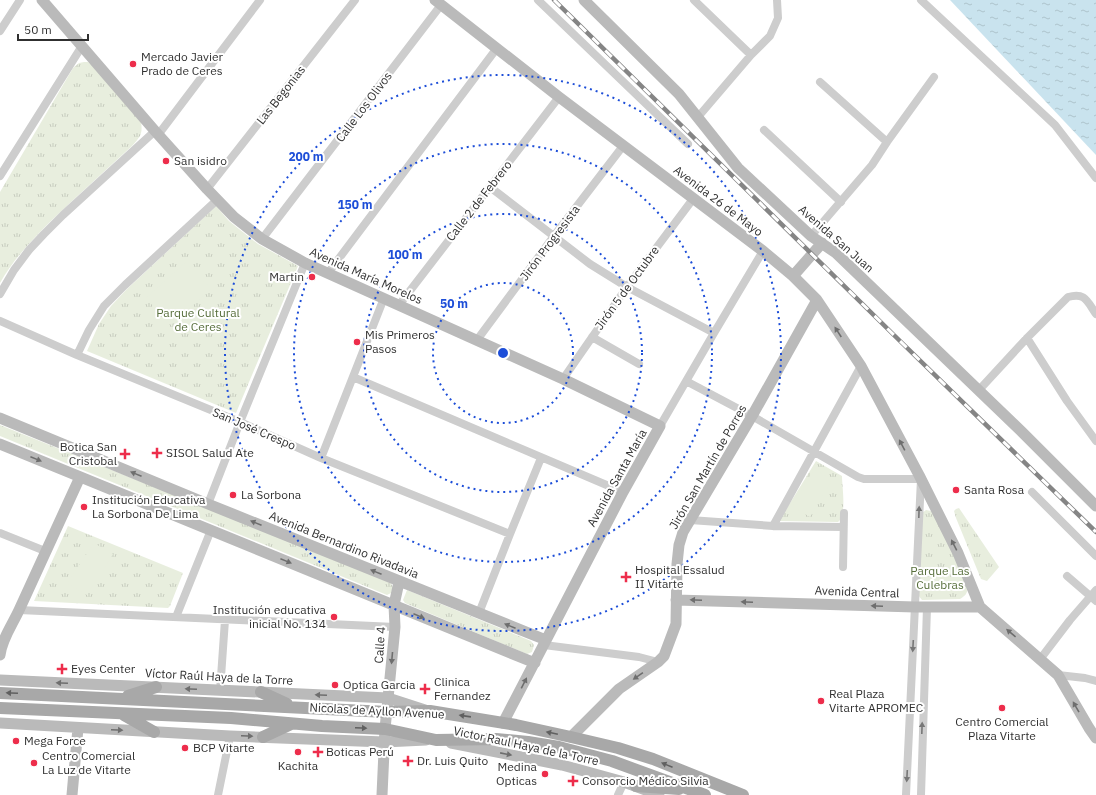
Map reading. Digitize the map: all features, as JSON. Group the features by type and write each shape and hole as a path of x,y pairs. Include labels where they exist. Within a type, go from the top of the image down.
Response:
{"main road":[{"path":"121,699 156,688"},
{"path":"260,692 294,707"},
{"name":"Nicolas de Ayllon Avenue","path":"0,693 387,712 430,711 503,723 618,748 653,759 743,795"},
{"name":"Nicolas de Ayllon Avenue","path":"0,708 231,718 322,726 385,729 436,740 496,739 528,742 559,747 612,761 705,795"},
{"path":"121,714 154,732"},
{"path":"263,737 294,723"},
{"path":"636,786 692,790"}],"street":[{"path":"0,31 20,0"},
{"path":"0,294 14,270 29,250 63,214 156,133 260,0"},
{"name":"Las Begonias","path":"207,189 356,0"},
{"path":"538,0 688,144"},
{"name":"Avenida San Juan","path":"584,0 679,94 738,168 811,236 836,253 979,390 1096,506"},
{"path":"694,0 751,55"},
{"path":"698,117 751,55 770,36 778,18 777,0"},
{"path":"921,0 1055,124 1096,178"},
{"name":"Avenida María Morelos","path":"48,2 82,46 106,68 156,133 217,200 234,217 262,239 305,263 563,379 660,426"},
{"name":"Avenida 26 de Mayo","path":"438,6 497,48 559,98 763,251 793,276 817,300 861,366 921,479 958,553 980,607"},
{"name":"Calle Los Olivos","path":"262,239 438,6"},
{"path":"0,176 82,46"},
{"path":"328,273 497,48"},
{"path":"811,236 872,165 934,77"},
{"path":"820,82 887,142"},
{"name":"Calle 2 de Febrero","path":"399,305 559,98"},
{"path":"764,130 840,202"},
{"name":"Jirón Progresista","path":"477,340 623,146"},
{"path":"490,187 590,264 627,287 714,333"},
{"name":"Jirón 5 de Octubre","path":"563,379 627,287 693,199"},
{"path":"77,355 89,330 104,306 125,284 217,200"},
{"path":"793,276 822,243"},
{"name":"Avenida Santa María","path":"503,723 623,492 686,381 763,251"},
{"path":"208,504 305,263"},
{"path":"979,390 1027,338 1068,297 1077,295 1085,298 1096,314"},
{"path":"321,458 384,298"},
{"name":"Jirón San Martín de Porres","path":"571,737 618,689 658,662 664,656 676,624 677,564 679,545 684,532 752,416 817,300"},
{"name":"San José Crespo","path":"0,320 77,355 240,422 321,458 510,534"},
{"path":"592,337 639,364"},
{"path":"1027,338 1067,401 1096,441"},
{"path":"773,526 861,366"},
{"path":"353,377 623,492"},
{"path":"686,381 752,416 861,478 921,479 906,795"},
{"name":"Avenida Bernardino Rivadavia","path":"0,418 399,582 479,613 545,642"},
{"path":"0,444 535,663"},
{"path":"479,613 541,458"},
{"path":"0,655 1,645 19,610 80,478"},
{"path":"1032,492 1096,556"},
{"path":"843,567 844,513"},
{"path":"690,520 773,526 843,527"},
{"path":"176,618 210,530"},
{"path":"0,534 45,551"},
{"path":"1040,658 1094,596 1067,576"},
{"name":"Calle 4","path":"382,795 385,729 395,627 394,605 399,582"},
{"name":"Avenida Central","path":"676,600 916,607 980,607"},
{"path":"921,795 927,607"},
{"path":"980,607 1058,675 1096,738"},
{"path":"19,610 395,627"},
{"path":"220,691 225,620"},
{"path":"545,642 639,657 658,662"},
{"path":"1058,675 1073,676 1096,681"},
{"path":"1066,688 1073,676"},
{"name":"Víctor Raúl Haya de la Torre","path":"0,680 388,698"},
{"path":"388,698 430,711"},
{"path":"0,723 230,736 384,742"},
{"path":"72,795 78,728"},
{"path":"218,795 230,736"},
{"name":"Victor Raul Haya de la Torre","path":"384,742 436,740 562,765 624,782 659,795"},
{"path":"618,795 624,782"}],"green space":[{"path":"88,62 92,65 141,122 142,130 132,146 63,210 24,249 0,283 0,192 73,68 79,63"},
{"name":"Parque Cultural de Ceres","path":"216,206 229,221 258,244 298,266 236,413 87,351 99,324 111,306 127,289"},
{"path":"186,262 211,289 171,325 146,298"},
{"path":"0,425 390,582 393,587 391,593 387,595 0,436"},
{"path":"816,461 842,476 843,507 841,518 838,522 779,521"},
{"path":"814,469 832,480 810,517 792,506"},
{"path":"959,508 999,567 987,581 981,579 956,518 954,511"},
{"name":"Parque Las Culebras","path":"926,510 936,514 968,588 966,595 960,599 922,600 918,595 922,513"},
{"path":"68,526 183,573 170,606 168,608 34,601"},
{"path":"94,543 113,554 87,595 67,583"},
{"path":"407,590 531,641 534,645 532,652 527,654 405,603 403,600"}],"water":[{"path":"950,0 1096,0 1096,155"}],"railway":[{"path":"554,0 1096,532"}],"place":[{"name":"Mercado Javier Prado de Ceres","path":"133,64"},
{"name":"San isidro","path":"166,161"},
{"name":"Martin","path":"312,277"},
{"name":"Mis Primeros Pasos","path":"357,342"},
{"name":"SISOL Salud Ate","path":"157,453"},
{"name":"Botica San Cristobal","path":"125,454"},
{"name":"Santa Rosa","path":"956,490"},
{"name":"La Sorbona","path":"233,495"},
{"name":"Institución Educativa La Sorbona De Lima","path":"84,507"},
{"name":"Hospital Essalud II Vitarte","path":"626,577"},
{"name":"Institución educativa inicial No. 134","path":"334,617"},
{"name":"Eyes Center","path":"62,669"},
{"name":"Optica Garcia","path":"335,685"},
{"name":"Clinica Fernandez","path":"425,689"},
{"name":"Real Plaza Vitarte APROMEC","path":"821,701"},
{"name":"Centro Comercial Plaza Vitarte","path":"1002,708"},
{"name":"Mega Force","path":"16,741"},
{"name":"BCP Vitarte","path":"185,748"},
{"name":"Kachita","path":"298,752"},
{"name":"Boticas Perú","path":"318,752"},
{"name":"Dr. Luis Quito","path":"408,761"},
{"name":"Centro Comercial La Luz de Vitarte","path":"34,763"},
{"name":"Medina Opticas","path":"545,774"},
{"name":"Consorcio Médico Silvia","path":"573,781"}]}
